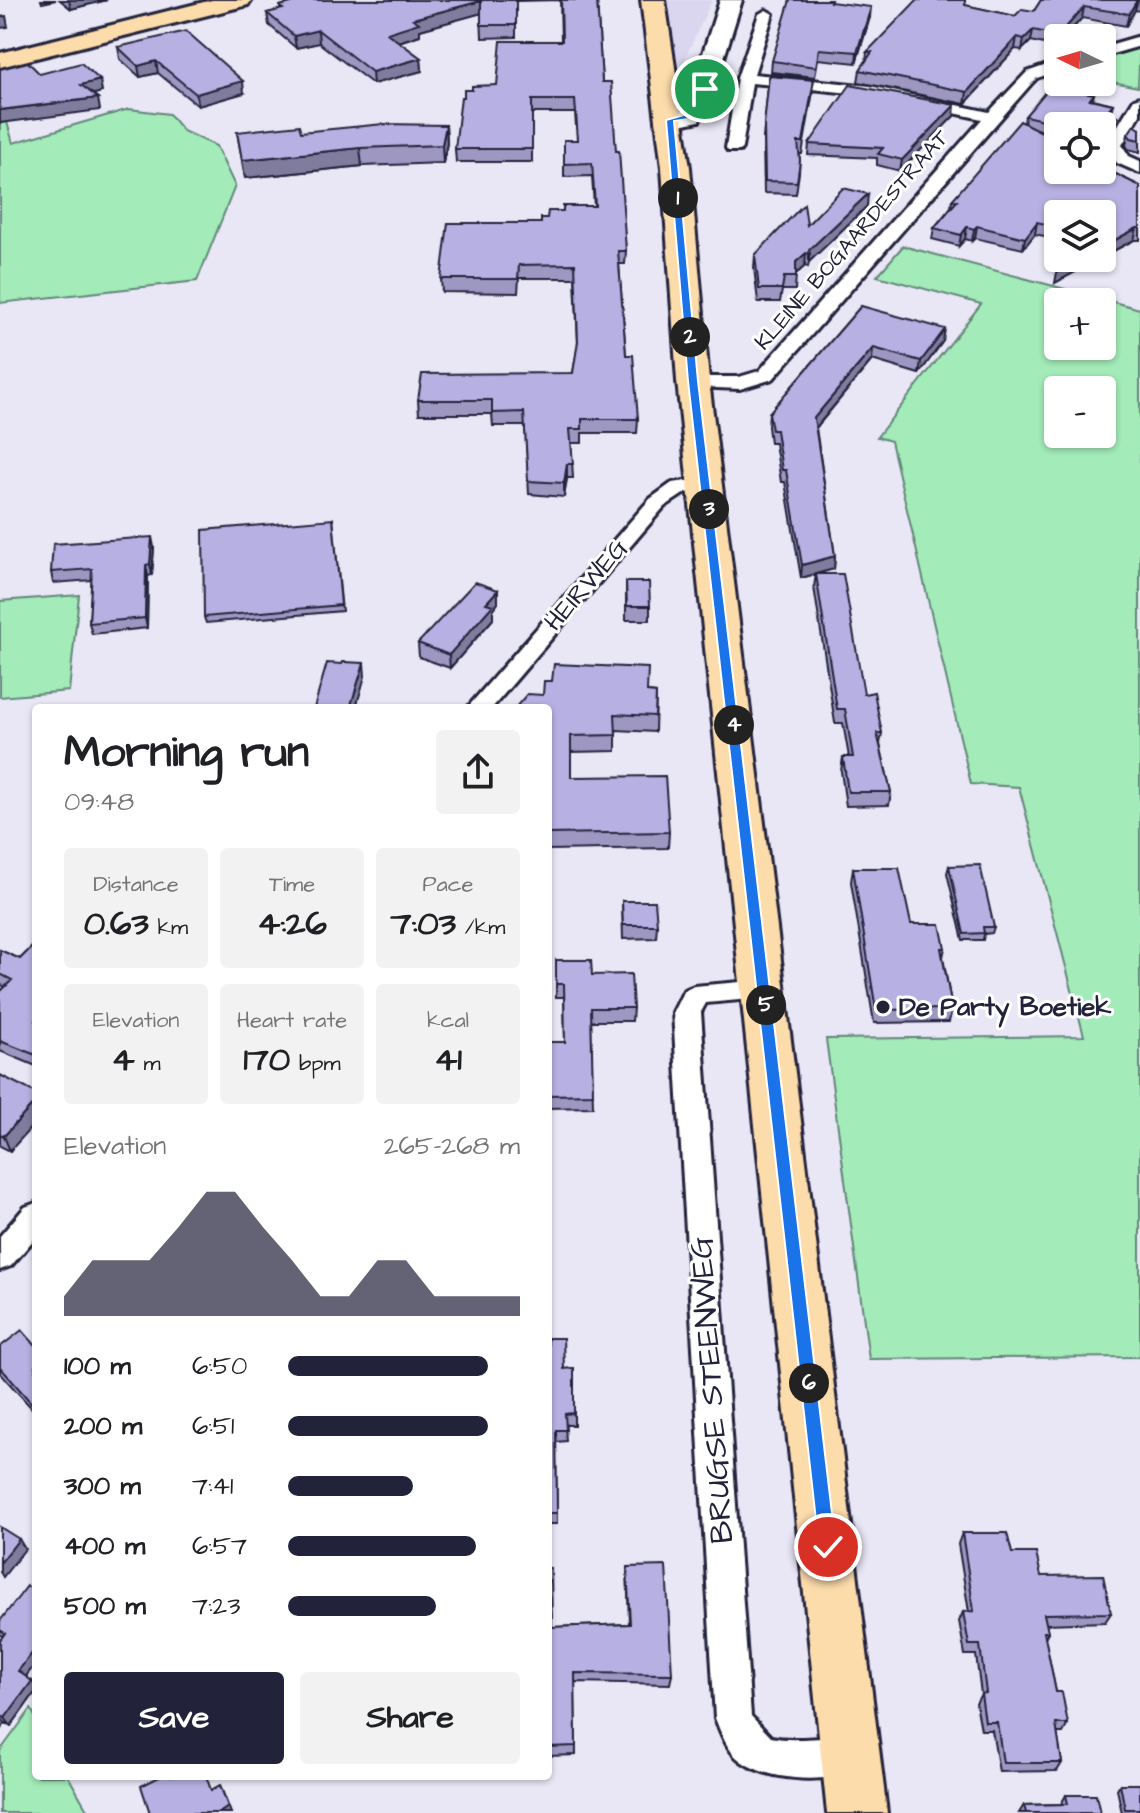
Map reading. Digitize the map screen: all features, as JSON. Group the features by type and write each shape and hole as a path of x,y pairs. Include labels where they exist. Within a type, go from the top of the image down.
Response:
{"main road":[{"path":"0,44 178,0"},
{"path":"0,60 240,0"},
{"path":"653,0 670,120 693,381 857,1813"},
{"path":"670,120 691,116 701,104 721,25 731,0"}],"street":[{"path":"734,148 745,78 766,14"},
{"path":"1116,48 1140,41"},
{"name":"KLEINE BOGAARDESTRAAT","path":"693,381 740,383 766,375 992,117 1032,75 1044,71"},
{"name":"KLEINE BOGAARDESTRAAT","path":"745,78 800,81 884,92 992,117"},
{"path":"1140,102 1114,145 1123,159 1140,168"},
{"name":"HEIRWEG","path":"482,704 657,503 679,487 706,484"},
{"name":"BRUGSE STEENWEG","path":"764,990 704,993 694,997 687,1012 733,1718 738,1734 750,1748 768,1757 851,1756"},
{"path":"0,1257 32,1221"}],"shaded area":[{"path":"667,0 712,0 681,67 672,49"}],"green space":[{"path":"1140,45 1138,87 1116,83 1116,53"},
{"path":"129,109 169,114 183,131 216,146 235,186 197,281 0,303 0,123 7,122 13,143"},
{"path":"903,246 1061,288 1044,288 1044,360 1116,360 1116,303 1140,309 1140,1357 869,1359 826,1039 1084,1036 1019,787 971,784 891,441 877,437 981,304 877,276"},
{"path":"79,595 69,691 0,697 0,601"},
{"path":"31,1709 32,1780 70,1780 89,1813 0,1813 0,1751"}],"building":[{"path":"302,0 516,0 516,25 481,25 481,1 413,19 419,23 387,33 421,58 372,72 318,30 294,36 267,13"},
{"path":"561,0 597,0 602,82 611,82 616,151 619,151 626,251 618,251 626,355 633,355 638,419 582,419 582,429 570,429 573,464 567,464 564,483 528,481 524,412 492,413 492,400 418,400 422,374 573,373 578,341 575,264 519,265 518,279 441,279 448,223 541,223 541,218 547,218 548,211 563,211 563,206 595,206 592,163 564,164 564,140 578,140 575,100 532,100 532,149 455,149 464,90 472,90 472,86 497,85 501,41 562,41"},
{"path":"790,0 831,0 871,7 857,52 819,49 816,67 772,61"},
{"path":"917,0 965,0 965,5 1015,16 1022,9 1034,11 1041,0 1137,0 1129,14 1084,7 1069,24 1044,24 1044,32 1033,30 1024,39 1017,37 967,92 860,70 872,52 867,52"},
{"path":"186,31 243,81 196,94 156,61 138,66 118,47"},
{"path":"28,62 40,74 81,63 100,80 81,85 98,98 0,110 0,69"},
{"path":"769,76 814,80 803,142 798,142 800,161 797,182 765,181 764,126"},
{"path":"850,85 955,105 902,160 878,154 883,148 809,144"},
{"path":"1044,94 1044,96 1092,96 1090,99 1113,104 1108,110 1111,112 1044,112 1044,120 1025,116"},
{"path":"1020,121 1044,133 1044,184 1116,184 1116,174 1140,186 1140,228 1116,239 1116,200 1044,200 1044,224 1037,222 1025,238 977,226 974,229 967,227 961,235 934,228 957,201 952,200"},
{"path":"384,124 446,125 442,145 360,148 242,160 237,132 299,125 301,132"},
{"path":"1134,125 1140,129 1140,140 1128,134"},
{"path":"843,188 868,194 809,250 810,254 806,253 796,262 796,277 784,277 782,289 759,289 755,255 804,204 807,225"},
{"path":"861,306 945,329 921,361 873,348 814,418 835,556 802,565 786,470 782,470 776,430 772,430 769,413"},
{"path":"333,519 341,605 204,617 203,530"},
{"path":"152,537 150,564 146,565 145,618 89,623 92,569 51,572 53,544"},
{"path":"816,574 843,574 864,694 874,692 882,733 877,733 891,792 848,792 843,757 853,757 845,709 837,709"},
{"path":"475,582 498,590 486,603 493,605 449,655 418,643"},
{"path":"626,582 649,582 650,606 627,606"},
{"path":"327,663 364,663 351,704 315,704"},
{"path":"554,664 648,668 647,692 656,693 655,716 615,714 616,735 571,736 571,777 665,776 669,832 552,834 552,704 518,704 527,694 543,695 544,681 552,681"},
{"path":"980,865 994,927 983,927 984,933 964,934 949,866"},
{"path":"853,868 899,868 911,924 940,924 952,1009 876,1010"},
{"path":"622,901 655,901 657,925 623,925"},
{"path":"32,947 32,1053 0,1041 0,992 12,980 0,974 0,950 20,959"},
{"path":"556,960 591,960 592,975 631,974 633,1008 591,1008 593,1094 552,1095 552,1042 565,1042 564,984 556,984"},
{"path":"0,1075 32,1091 32,1105 4,1136 0,1134"},
{"path":"22,1330 32,1341 32,1404 0,1367 0,1347"},
{"path":"552,1338 563,1338 564,1369 574,1368 574,1413 565,1414 566,1430 556,1430 557,1513 552,1513"},
{"path":"0,1527 19,1539 0,1563"},
{"path":"962,1533 1007,1533 1012,1553 1036,1553 1041,1576 1103,1575 1111,1613 1044,1614 1048,1632 1044,1632 1056,1692 1062,1692 1068,1724 1056,1724 1062,1763 1003,1763 997,1722 985,1722 981,1694 986,1693 980,1645 969,1645 963,1612 974,1611"},
{"path":"666,1566 672,1674 575,1673 576,1746 552,1747 552,1627 630,1624 627,1567"},
{"path":"27,1586 32,1589 32,1653 18,1671 32,1681 5,1718 0,1715 0,1640 5,1633 0,1630 0,1621"},
{"path":"153,1780 207,1780 211,1790 220,1785 228,1807 219,1813 150,1813 141,1786"},
{"path":"1120,1784 1140,1784 1140,1809 1125,1809"},
{"path":"1066,1795 1096,1795 1100,1813 1026,1813 1024,1805 1068,1804"}],"place":[{"name":"De Party Boetiek","path":"883,1007"}],"route":[{"path":"705,89 701,104 691,116 670,120 693,381 828,1547"}]}
